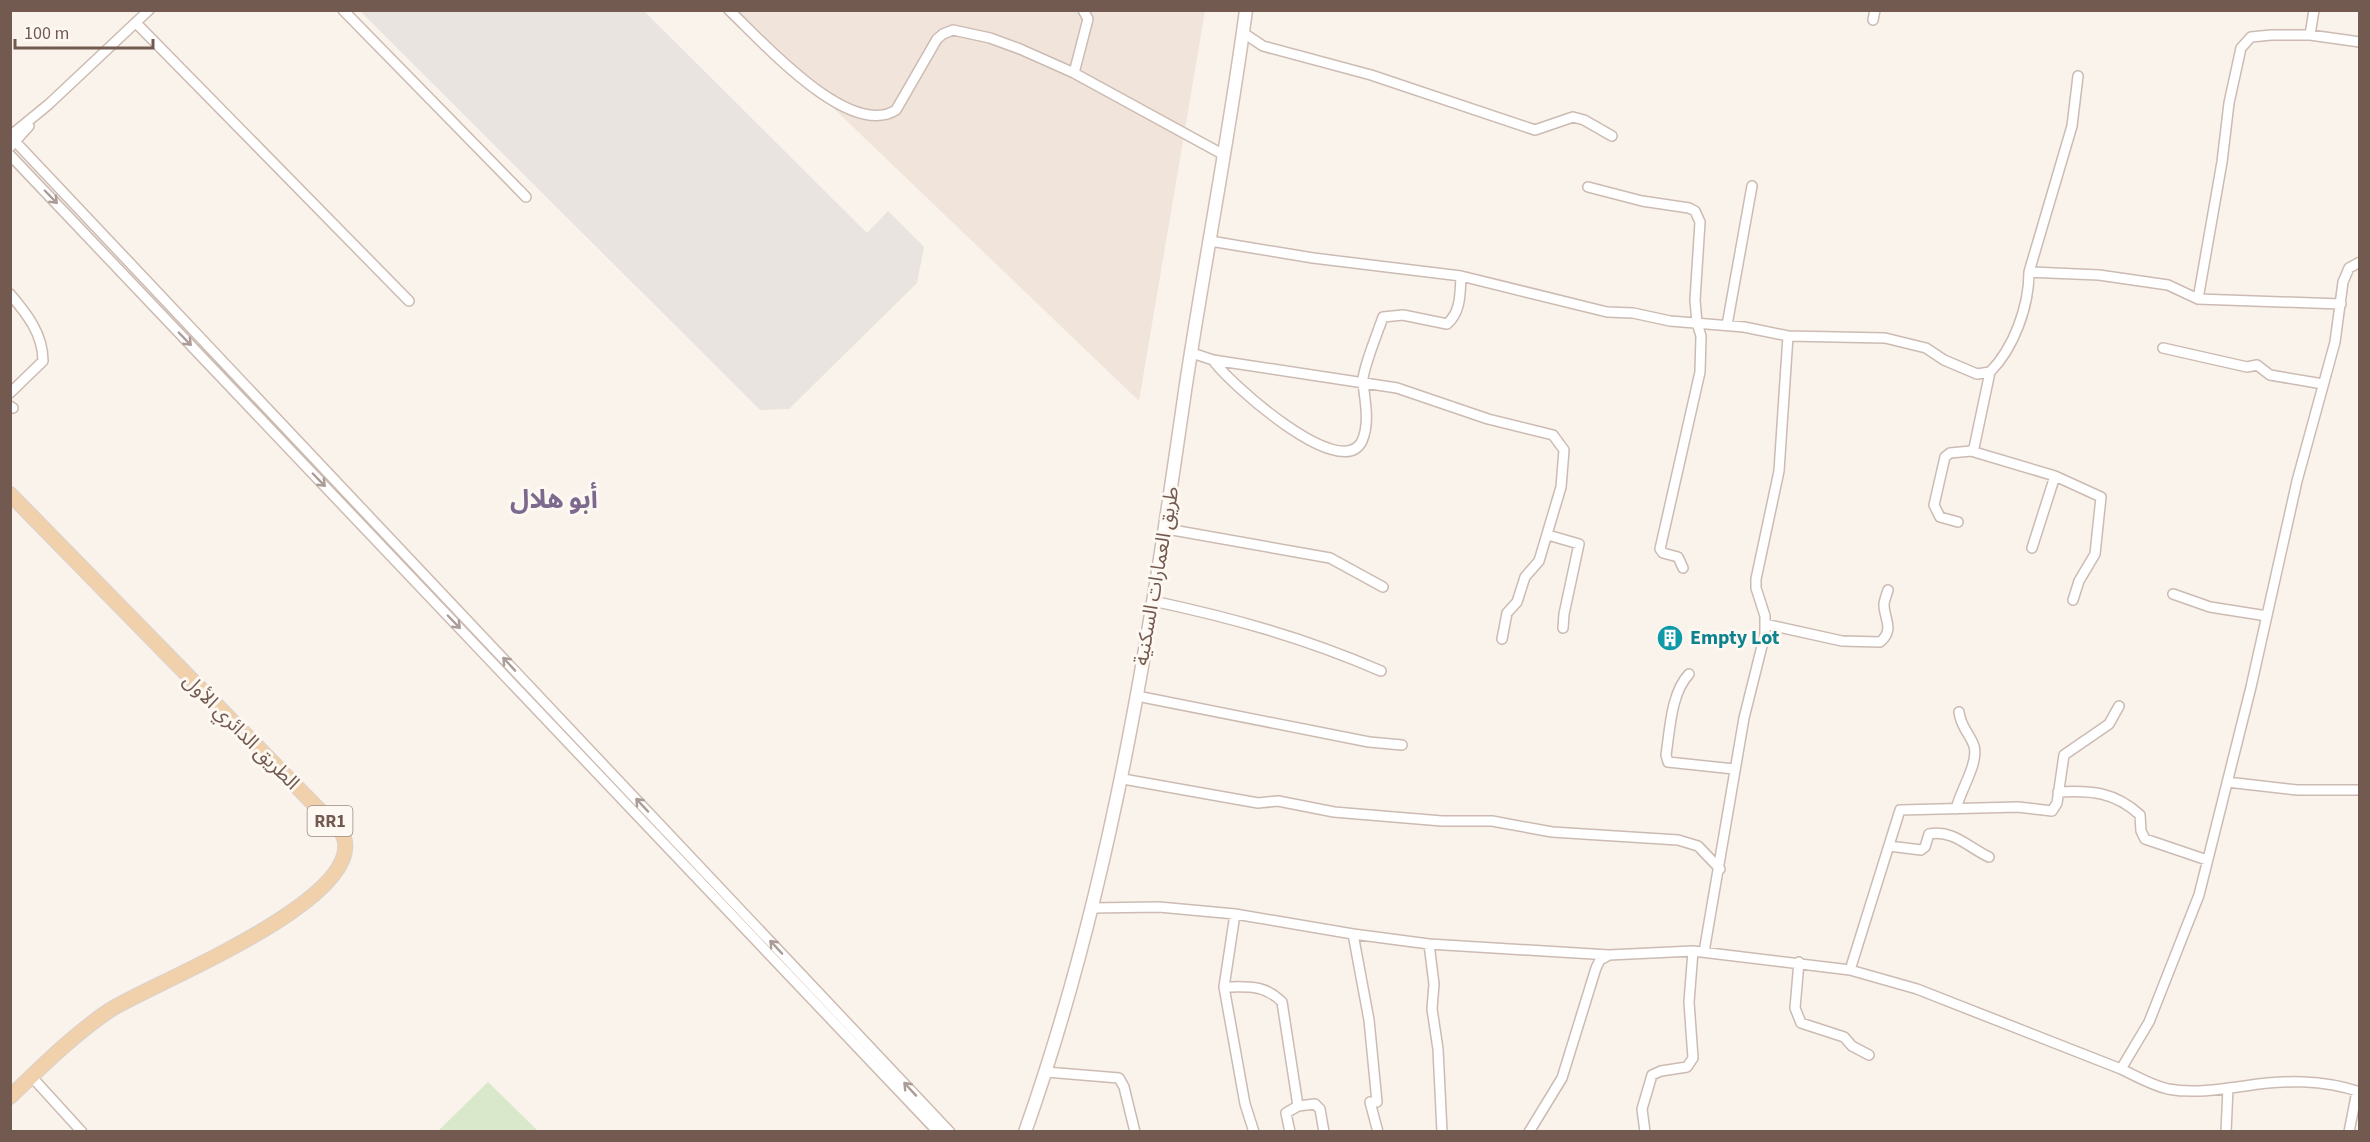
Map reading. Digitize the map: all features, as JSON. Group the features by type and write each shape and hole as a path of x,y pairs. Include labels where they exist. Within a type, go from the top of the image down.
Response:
{"main road":[{"name":"طريق العمارات السكنية","path":"1025,1131 1046,1072 1092,908 1123,779 1167,529 1246,10"},
{"name":"الطريق الدائري الأول","path":"10,494 274,767 342,833 346,847 343,861 329,878 276,924 119,1005 89,1025 10,1097"}],"street":[{"path":"149,10 12,140 950,1131"},
{"path":"343,10 526,197"},
{"path":"729,10 808,83 858,113 880,116 896,110 936,39 954,30 990,38 1074,73 1224,155"},
{"path":"1074,73 1087,31 1088,19 1083,10"},
{"path":"2310,35 2314,10"},
{"path":"136,23 409,301"},
{"path":"1242,32 1263,46 1371,75 1535,130 1573,117 1584,120 1612,136"},
{"path":"2198,299 2222,162 2229,103 2241,48 2251,37 2310,35 2360,42"},
{"path":"1971,451 1976,441 1990,372 2001,361 2029,294 2029,272 2072,126 2078,76"},
{"path":"10,155 938,1131"},
{"path":"1727,325 1752,186"},
{"path":"1588,187 1642,201 1689,207 1695,211 1700,222 1695,300 1696,323 1701,336 1701,372 1660,549 1663,553 1681,559 1683,568"},
{"path":"1210,241 1313,258 1461,276 1607,312 1633,313 1670,321 1727,325 1788,336 1885,338 1926,348 1944,360 1977,374 1990,372"},
{"path":"2121,1069 2141,1038 2189,926 2227,782 2297,481 2335,342 2343,282 2349,268 2360,262"},
{"path":"2029,272 2099,275 2168,285 2198,299 2341,304"},
{"path":"1213,360 1234,383 1296,432 1318,446 1335,451 1350,450 1361,442 1367,405 1362,381 1383,317 1403,315 1447,324 1455,317 1459,306 1461,276"},
{"path":"10,294 29,317 43,349 43,361 10,393"},
{"path":"1704,952 1720,869 1734,769 1766,624 1756,588 1756,579 1779,471 1788,336"},
{"path":"2163,348 2247,367 2257,365 2270,375 2323,384"},
{"path":"1192,353 1213,360 1397,388 1488,419 1553,435 1558,439 1564,450 1564,463 1561,487 1548,536 1539,561 1525,577 1519,598 1507,613 1502,639"},
{"path":"1958,522 1940,517 1935,512 1934,505 1945,457 1950,453 1971,451 2055,476 2097,494 2102,500 2094,557 2079,581 2073,600"},
{"path":"2032,548 2055,476"},
{"path":"1167,529 1329,558 1383,587"},
{"path":"1548,536 1577,542 1580,548 1564,614 1563,628"},
{"path":"1766,624 1842,642 1880,642 1886,637 1888,627 1884,608 1888,590"},
{"path":"2174,594 2210,607 2267,616"},
{"path":"1153,601 1240,620 1346,656 1381,671"},
{"path":"1689,674 1680,683 1677,694 1666,755 1668,762 1734,769"},
{"path":"1137,696 1369,742 1402,745"},
{"path":"1850,970 1900,810 2018,807 2049,811 2055,807 2064,755 2109,724 2119,706"},
{"path":"1956,809 1974,760 1973,746 1961,727 1959,712"},
{"path":"1123,779 1258,803 1278,801 1334,812 1442,821 1492,821 1552,832 1678,840 1703,849 1720,869"},
{"path":"2227,782 2297,790 2360,790"},
{"path":"2058,792 2088,790 2109,794 2140,815 2140,831 2145,839 2207,860"},
{"path":"1889,846 1921,850 1925,847 1929,834 1934,833 1957,837 1989,857"},
{"path":"1092,908 1159,907 1235,914 1429,944 1609,955 1693,951 1799,962 1850,970 1917,989 2166,1089 2202,1092 2297,1081 2331,1084 2358,1091 2349,1131"},
{"path":"1235,914 1224,987 1241,1082 1254,1131"},
{"path":"1353,934 1371,1035 1377,1102 1370,1102 1378,1131"},
{"path":"1429,944 1434,984 1432,1009 1438,1049 1442,1131"},
{"path":"1645,1131 1642,1113 1652,1075 1661,1071 1687,1067 1693,1058 1689,1002 1693,951"},
{"path":"1529,1131 1562,1078 1596,968 1600,960 1609,955"},
{"path":"1799,962 1796,1008 1801,1023 1844,1037 1852,1046 1869,1055"},
{"path":"1224,987 1255,986 1271,992 1281,1002 1298,1106"},
{"path":"1046,1072 1119,1078 1124,1087 1136,1131"},
{"path":"31,1076 82,1131"},
{"path":"2226,1131 2228,1088"},
{"path":"1290,1131 1286,1113 1298,1106 1316,1104 1320,1109 1324,1131"}],"shaded area":[{"path":"360,11 644,11 867,233 888,211 924,247 917,283 789,409 760,410"},
{"path":"732,11 1205,11 1139,401"}],"green space":[{"path":"488,1082 538,1131 438,1131"}],"place":[{"name":"Empty Lot","path":"1670,638"}],"district":[{"name":"أبو هلال","path":"554,499"}]}
